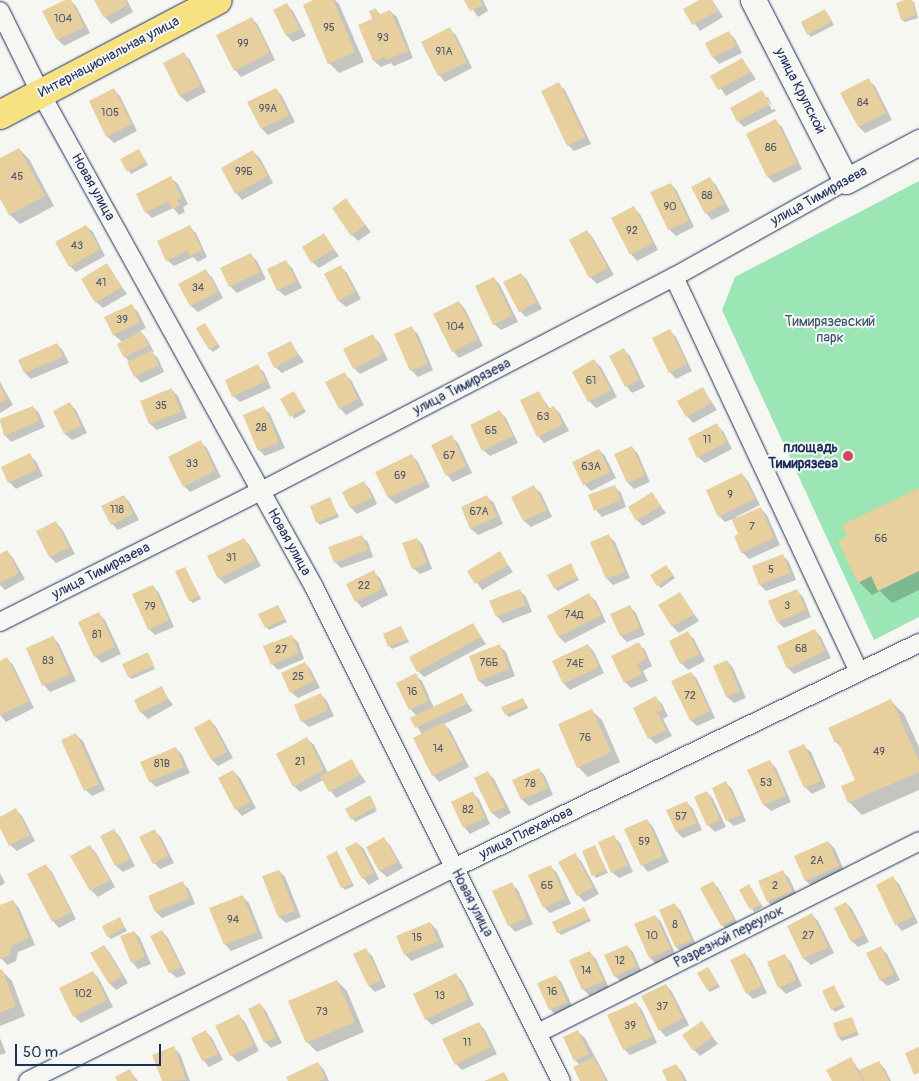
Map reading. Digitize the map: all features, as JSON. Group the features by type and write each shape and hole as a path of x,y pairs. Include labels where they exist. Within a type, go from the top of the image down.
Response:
{"main road":[{"name":"Интернациональная улица","path":"0,115 218,0"}],"street":[{"name":"улица Крупской","path":"753,0 846,181"},
{"name":"Новая улица","path":"0,11 41,94 314,587 561,1081"},
{"name":"улица Тимирязева","path":"0,622 261,491 674,277 919,142"},
{"path":"674,277 859,672"},
{"name":"улица Плеханова","path":"28,1081 454,868 919,643"},
{"name":"Разрезной переулок","path":"538,1033 919,841"}],"green space":[{"name":"Тимирязевский парк","path":"919,181 919,617 874,640 722,310 735,277"}],"building":[{"path":"65,0 71,0 84,27 57,40 42,11"},
{"path":"94,0 125,0 128,5 104,18"},
{"path":"313,0 333,0 355,52 328,64 303,5"},
{"path":"464,0 480,0 483,5 470,11"},
{"path":"699,0 712,0 718,11 692,25 683,9"},
{"path":"912,0 916,15 901,20 896,3"},
{"path":"287,3 300,29 286,36 273,10"},
{"path":"376,8 378,15 390,10 408,51 386,60 385,57 373,61 358,25 372,19 369,11"},
{"path":"825,9 832,21 807,35 801,22"},
{"path":"252,17 270,53 234,71 216,35"},
{"path":"450,27 467,62 438,76 421,42"},
{"path":"729,31 736,46 712,58 705,43"},
{"path":"184,52 201,86 179,96 163,63"},
{"path":"742,58 750,72 718,90 710,76"},
{"path":"869,78 886,113 858,127 840,93"},
{"path":"559,82 585,137 567,146 541,91"},
{"path":"114,88 132,124 106,137 89,101"},
{"path":"276,88 289,115 261,129 247,102"},
{"path":"762,90 770,104 737,122 730,108"},
{"path":"776,119 797,163 767,177 746,134"},
{"path":"19,148 45,196 9,215 0,199 0,158"},
{"path":"139,149 146,162 127,172 120,159"},
{"path":"253,150 268,176 235,194 221,168"},
{"path":"171,176 182,198 177,200 180,205 172,209 168,201 145,213 136,194"},
{"path":"710,177 724,204 705,214 691,187"},
{"path":"671,183 689,221 668,230 650,192"},
{"path":"346,198 365,225 351,236 332,208"},
{"path":"634,206 653,243 630,255 611,218"},
{"path":"86,225 100,249 69,267 55,242"},
{"path":"190,225 202,250 190,256 187,251 166,261 157,241"},
{"path":"587,230 608,268 589,278 569,240"},
{"path":"324,233 334,249 311,263 302,247"},
{"path":"251,253 260,272 229,287 220,268"},
{"path":"286,260 296,281 277,291 267,269"},
{"path":"107,263 122,287 95,303 81,279"},
{"path":"341,265 355,292 338,301 324,274"},
{"path":"206,269 218,292 190,306 178,284"},
{"path":"521,273 537,302 519,312 503,282"},
{"path":"494,277 512,316 493,325 475,286"},
{"path":"459,301 478,339 452,352 433,314"},
{"path":"132,304 140,322 113,335 104,317"},
{"path":"205,323 218,344 209,350 196,328"},
{"path":"412,326 428,364 410,371 394,334"},
{"path":"670,329 687,364 669,373 652,338"},
{"path":"141,331 149,345 124,358 117,344"},
{"path":"373,334 383,354 353,369 343,349"},
{"path":"291,341 298,355 274,368 267,353"},
{"path":"57,343 63,357 24,373 18,360"},
{"path":"624,348 639,380 625,387 609,356"},
{"path":"152,350 159,365 134,377 127,362"},
{"path":"594,359 611,390 588,402 572,372"},
{"path":"258,364 266,381 232,397 225,380"},
{"path":"345,372 358,399 339,409 325,382"},
{"path":"0,385 7,399 0,403"},
{"path":"703,387 711,403 686,417 677,401"},
{"path":"172,388 181,412 149,424 140,401"},
{"path":"294,391 304,409 290,417 280,399"},
{"path":"539,391 548,409 554,406 563,425 537,437 520,400"},
{"path":"70,402 81,426 64,434 53,411"},
{"path":"33,406 39,421 4,436 0,419"},
{"path":"264,406 279,442 258,451 243,415"},
{"path":"500,410 513,436 482,451 470,425"},
{"path":"717,423 727,442 697,458 688,438"},
{"path":"452,435 466,466 446,476 431,445"},
{"path":"201,440 215,471 183,487 168,457"},
{"path":"632,446 645,475 627,483 614,454"},
{"path":"599,449 610,472 583,485 572,462"},
{"path":"30,453 37,469 8,483 1,467"},
{"path":"412,454 425,481 388,498 375,472"},
{"path":"742,473 755,499 718,517 706,490"},
{"path":"364,481 372,498 350,508 342,492"},
{"path":"534,485 547,510 523,521 511,497"},
{"path":"615,485 621,500 594,511 588,495"},
{"path":"919,488 919,571 878,591 871,576 858,583 838,541 847,537 842,525"},
{"path":"652,492 661,506 636,521 628,507"},
{"path":"124,495 133,514 111,525 101,506"},
{"path":"487,495 497,517 470,529 461,507"},
{"path":"330,497 337,514 316,523 310,506"},
{"path":"761,507 774,538 741,553 734,536 738,534 732,520"},
{"path":"56,521 69,547 49,557 36,531"},
{"path":"609,534 625,572 606,579 590,542"},
{"path":"362,535 368,550 334,563 328,547"},
{"path":"244,538 255,560 218,579 207,556"},
{"path":"417,538 427,563 412,569 402,543"},
{"path":"7,550 19,573 0,583 0,554"},
{"path":"500,551 508,565 475,584 467,571"},
{"path":"783,554 790,573 759,585 752,566"},
{"path":"571,563 577,577 554,589 547,575"},
{"path":"666,565 673,575 657,586 650,575"},
{"path":"185,567 199,596 189,601 175,571"},
{"path":"374,570 382,589 355,602 346,584"},
{"path":"153,585 169,620 148,630 132,594"},
{"path":"520,589 526,605 496,617 489,601"},
{"path":"797,589 806,610 777,622 768,601"},
{"path":"680,592 694,614 672,627 658,605"},
{"path":"589,593 601,615 558,637 547,616"},
{"path":"278,605 285,619 265,628 258,614"},
{"path":"630,605 640,628 620,636 610,614"},
{"path":"99,612 115,647 94,657 78,622"},
{"path":"473,623 481,637 417,672 409,657"},
{"path":"401,626 407,639 388,647 383,634"},
{"path":"815,629 825,651 787,669 777,646"},
{"path":"688,631 699,654 680,664 669,641"},
{"path":"292,635 299,653 271,665 263,646"},
{"path":"53,636 70,674 42,686 26,648"},
{"path":"639,642 647,659 637,664 642,674 624,683 611,656"},
{"path":"500,644 509,669 478,681 469,656"},
{"path":"588,644 599,667 563,684 552,661"},
{"path":"148,652 154,666 128,677 122,664"},
{"path":"7,657 29,701 0,715 0,661"},
{"path":"727,660 740,691 726,697 713,666"},
{"path":"305,662 314,681 290,693 281,673"},
{"path":"691,672 710,711 690,721 671,681"},
{"path":"416,673 428,701 409,710 396,683"},
{"path":"162,686 168,699 140,713 134,700"},
{"path":"321,693 328,710 301,722 294,705"},
{"path":"462,693 467,704 415,728 410,718"},
{"path":"656,696 663,710 657,712 666,730 648,739 633,708"},
{"path":"523,698 526,706 505,715 501,707"},
{"path":"891,699 919,761 919,772 848,803 841,786 855,780 838,741 835,743 828,728"},
{"path":"592,709 611,752 577,768 558,724"},
{"path":"210,719 227,752 211,760 194,728"},
{"path":"444,722 463,761 432,776 413,738"},
{"path":"76,733 99,784 84,791 61,740"},
{"path":"307,737 324,770 293,787 276,754"},
{"path":"804,744 821,781 804,788 788,751"},
{"path":"176,747 184,767 149,782 140,762"},
{"path":"352,759 360,775 329,792 320,776"},
{"path":"770,760 786,796 763,805 747,770"},
{"path":"539,768 548,788 521,800 512,780"},
{"path":"233,770 250,802 235,810 218,778"},
{"path":"488,771 505,807 491,813 474,778"},
{"path":"726,781 741,815 726,821 712,788"},
{"path":"473,791 485,818 463,828 451,802"},
{"path":"707,791 720,820 707,826 694,797"},
{"path":"370,795 376,807 351,820 345,809"},
{"path":"687,801 697,823 676,832 666,810"},
{"path":"16,808 30,835 9,846 0,828 0,817"},
{"path":"647,819 663,856 641,866 624,829"},
{"path":"114,829 130,859 115,866 100,836"},
{"path":"155,829 168,856 153,864 139,837"},
{"path":"614,835 628,865 611,873 598,842"},
{"path":"384,837 398,862 379,871 366,847"},
{"path":"828,841 839,866 805,881 794,856"},
{"path":"357,842 374,873 362,879 345,848"},
{"path":"90,845 110,880 90,891 70,856"},
{"path":"595,845 606,870 592,876 582,851"},
{"path":"337,851 352,883 341,888 326,856"},
{"path":"575,853 593,887 577,896 558,862"},
{"path":"46,864 71,912 52,922 27,874"},
{"path":"551,865 565,898 543,908 528,875"},
{"path":"279,870 295,911 278,917 262,876"},
{"path":"783,870 792,891 767,902 758,881"},
{"path":"893,876 913,917 895,925 876,885"},
{"path":"183,881 189,898 155,912 148,896"},
{"path":"713,881 734,919 721,926 700,888"},
{"path":"512,882 527,918 508,926 492,891"},
{"path":"749,884 761,904 750,910 739,890"},
{"path":"243,895 257,932 224,945 209,908"},
{"path":"13,900 29,938 12,945 9,955 0,959 0,905"},
{"path":"846,902 863,935 851,942 834,908"},
{"path":"675,903 692,940 675,947 659,910"},
{"path":"584,907 589,918 557,933 552,922"},
{"path":"812,913 828,947 803,959 787,926"},
{"path":"655,915 671,949 649,958 634,924"},
{"path":"120,917 125,928 107,937 102,926"},
{"path":"430,922 438,941 404,955 396,936"},
{"path":"162,930 181,967 169,973 150,936"},
{"path":"134,931 145,957 131,963 120,936"},
{"path":"104,945 122,976 109,984 90,953"},
{"path":"627,945 637,966 614,977 604,955"},
{"path":"881,946 894,974 880,981 866,953"},
{"path":"366,948 381,980 368,986 353,954"},
{"path":"590,951 604,981 582,990 569,960"},
{"path":"745,953 762,986 746,994 730,960"},
{"path":"785,954 796,980 778,988 767,962"},
{"path":"708,967 718,984 707,990 697,973"},
{"path":"2,969 16,1006 0,1013 0,970"},
{"path":"93,971 107,1000 73,1017 59,988"},
{"path":"456,973 468,999 425,1020 413,994"},
{"path":"556,975 567,1002 549,1010 537,983"},
{"path":"337,980 355,1022 306,1043 288,1001"},
{"path":"666,984 683,1018 659,1031 641,996"},
{"path":"834,985 843,1004 831,1010 822,991"},
{"path":"636,1002 652,1037 623,1050 607,1015"},
{"path":"260,1003 276,1037 264,1043 248,1009"},
{"path":"239,1014 254,1045 230,1056 215,1026"},
{"path":"852,1017 857,1032 838,1038 833,1023"},
{"path":"702,1021 713,1037 693,1051 682,1035"},
{"path":"479,1022 491,1047 455,1065 442,1039"},
{"path":"206,1030 218,1054 202,1061 191,1038"},
{"path":"578,1030 589,1054 574,1061 563,1037"},
{"path":"174,1046 186,1080 162,1081 152,1055"},
{"path":"919,1047 919,1073 914,1075 905,1053"},
{"path":"594,1057 606,1081 580,1081 573,1067"},
{"path":"851,1057 863,1081 832,1081 826,1070"},
{"path":"879,1061 889,1081 864,1081 859,1070"},
{"path":"318,1062 325,1078 319,1081 288,1081 286,1077"},
{"path":"676,1064 684,1081 667,1081 662,1070"},
{"path":"130,1069 136,1081 117,1081 115,1077"},
{"path":"504,1072 509,1081 484,1081"}],"place":[{"name":"площадь Тимирязева","path":"848,456"}]}
